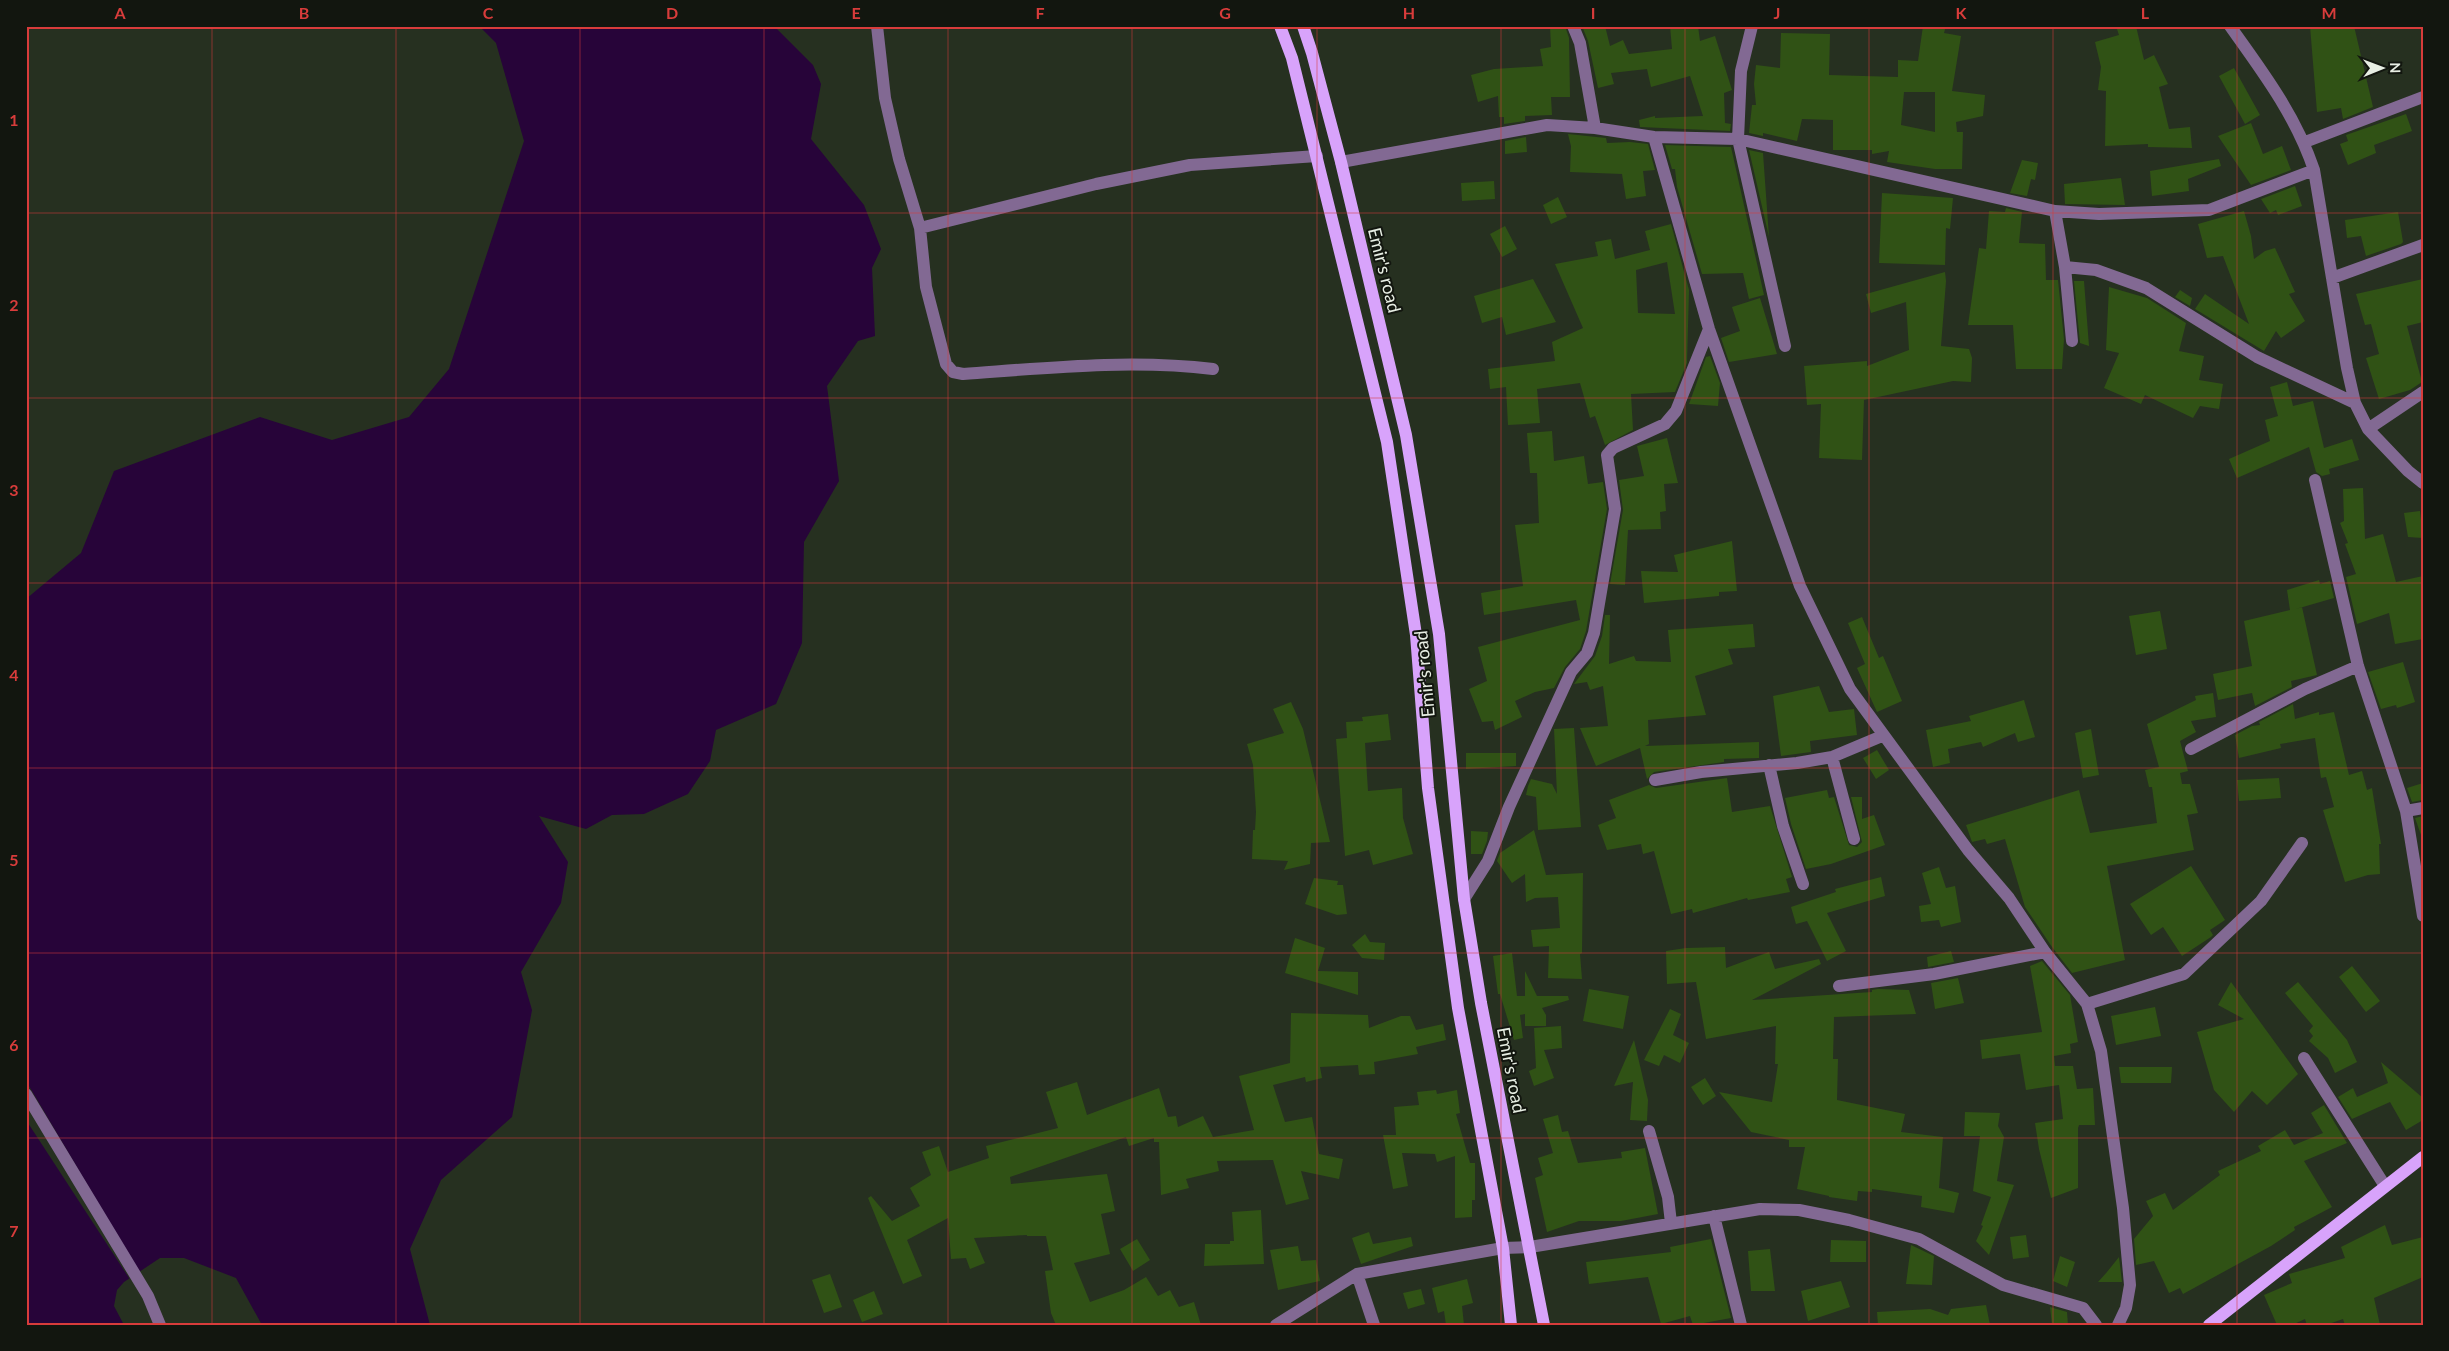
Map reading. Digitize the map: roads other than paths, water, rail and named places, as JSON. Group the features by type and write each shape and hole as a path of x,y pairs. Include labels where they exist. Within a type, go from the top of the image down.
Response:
{"main road":[{"name":"Emir's road","path":"1280,26 1292,58 1387,442 1416,636 1428,788 1458,1008 1503,1248 1511,1325"},
{"name":"Emir's road","path":"1303,26 1341,162 1406,434 1439,634 1464,899 1480,1003 1544,1325"},
{"path":"2209,1325 2423,1157"}],"street":[{"path":"877,26 885,98 899,159 920,228 926,287 946,364 953,372 963,374 1112,364 1175,364 1213,370"},
{"path":"1574,26 1580,43 1595,128"},
{"path":"1752,26 1742,71 1738,139 1785,346"},
{"path":"2230,26 2278,92 2305,142 2314,170 2355,403 2368,429 2408,471 2423,483"},
{"path":"2305,142 2423,97"},
{"path":"1341,162 1547,125 1595,128 1654,137 1738,139 2055,210 2099,214 2209,210 2314,170"},
{"path":"1654,137 1710,329 1800,586 1850,689 1882,736 1914,775 1968,850 2009,898 2044,952 2087,1004 2101,1051 2125,1227 2130,1285 2126,1308 2118,1325"},
{"path":"920,228 1096,184 1190,165 1317,156"},
{"path":"2055,210 2065,267 2072,341"},
{"path":"2332,278 2423,245"},
{"path":"2065,267 2096,270 2146,288 2257,357 2355,403"},
{"path":"1464,899 1488,861 1509,807 1571,672 1587,653 1594,633 1615,509 1607,455 1613,448 1665,424 1676,411 1710,329"},
{"path":"2368,429 2423,392"},
{"path":"2315,480 2358,666 2406,811 2423,916"},
{"path":"2191,749 2305,689 2358,666"},
{"path":"1655,780 1701,772 1832,757 1882,736"},
{"path":"1832,757 1854,839"},
{"path":"1769,765 1783,826 1803,884"},
{"path":"2406,811 2423,808"},
{"path":"2087,1004 2184,974 2261,901 2302,843"},
{"path":"1839,986 1934,974 2044,952"},
{"path":"2304,1058 2386,1186"},
{"path":"26,1094 148,1296 160,1325"},
{"path":"1649,1131 1668,1197 1671,1223"},
{"path":"1276,1325 1356,1274 1503,1248 1530,1247 1760,1208 1799,1210 1849,1220 1920,1239 2003,1285 2083,1308 2096,1325"},
{"path":"1714,1216 1741,1325"},
{"path":"1356,1274 1374,1325"}]}
